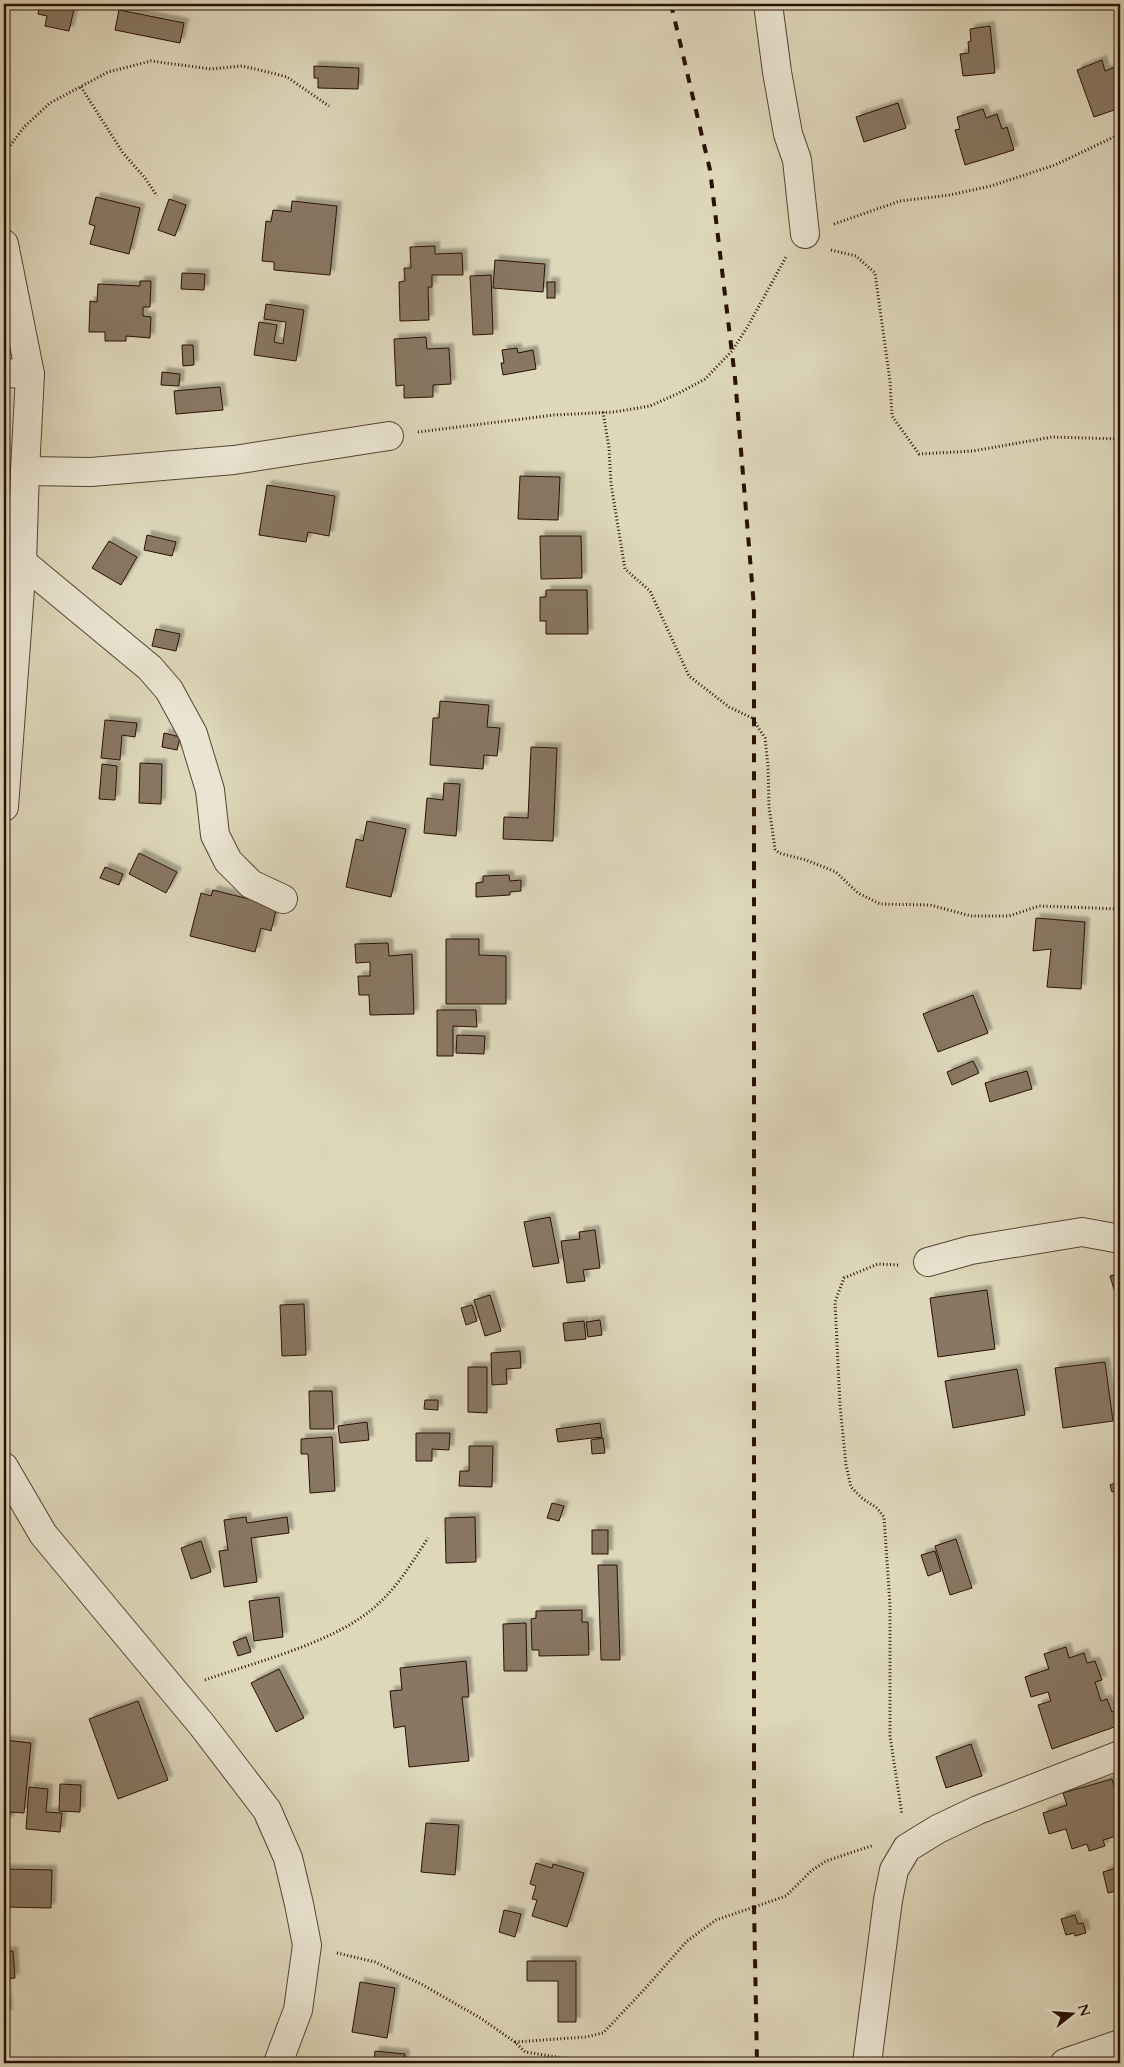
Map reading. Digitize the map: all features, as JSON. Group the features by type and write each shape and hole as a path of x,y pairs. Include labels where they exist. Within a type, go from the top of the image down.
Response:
{"street":[{"path":"768,4 788,134 797,160 805,234"},
{"path":"4,244 17,373 24,471 22,562 4,807"},
{"path":"24,471 91,472 234,460 389,436"},
{"path":"22,562 150,668 169,690 193,734 210,790 215,835 228,861 252,884 283,899"},
{"path":"928,1262 971,1250 1082,1232 1120,1239"},
{"path":"4,1467 42,1534 174,1691 267,1810 288,1858 307,1945 298,2010 278,2063"},
{"path":"867,2063 888,1900 894,1870 906,1848 938,1829 978,1810 1120,1755"},
{"path":"1070,2063 1120,2044"}],"path":[{"path":"4,154 24,127 50,103 108,72 151,61 210,69 242,66 287,77 329,106"},
{"path":"81,87 123,153 146,178 157,196"},
{"path":"389,436 554,415 604,412 650,406 705,379 732,350 748,326 786,256 805,234 900,201 950,195 991,186 1055,165 1120,134"},
{"path":"805,234 834,252 856,256 875,273 890,381 892,416 919,454 973,450 1052,438 1120,439"},
{"path":"604,412 611,484 625,568 650,591 689,676 729,707 752,718 765,738 769,807 775,849 836,872 858,893 880,904 930,905 971,916 1009,916 1039,906 1120,909"},
{"path":"906,1848 890,1736 890,1605 884,1517 878,1508 863,1499 851,1487 846,1466 840,1405 835,1302 844,1278 878,1264 905,1265 928,1262"},
{"path":"174,1691 306,1646 341,1630 377,1605 402,1579 428,1538"},
{"path":"515,2042 586,2037 603,2033 687,1941 716,1920 786,1896 811,1871 826,1861 875,1844"},
{"path":"307,1945 375,1962 423,1985 482,2019 515,2042 525,2052 595,2063"}],"building":[{"path":"40,4 75,4 69,31 45,26 47,16 38,14"},
{"path":"119,10 184,23 180,43 115,30"},
{"path":"990,26 995,73 963,76 960,54 969,53 970,29"},
{"path":"1102,60 1105,71 1120,65 1120,108 1094,117 1077,70"},
{"path":"314,66 359,68 358,89 318,88 318,78 314,78"},
{"path":"898,103 906,128 864,142 856,117"},
{"path":"983,109 986,118 997,114 1002,129 1007,127 1014,150 965,165 955,130 960,129 957,117"},
{"path":"96,197 140,208 129,254 90,244 95,226 89,224"},
{"path":"169,199 186,205 175,236 158,230"},
{"path":"292,201 337,206 330,275 274,270 274,262 262,261 266,221 271,222 273,210 291,212"},
{"path":"435,246 435,254 462,253 463,275 432,275 432,287 428,287 429,320 400,321 399,282 405,281 404,268 411,268 410,247"},
{"path":"495,260 545,264 543,292 493,288"},
{"path":"182,273 205,274 204,290 181,289"},
{"path":"491,275 493,334 473,335 470,276"},
{"path":"140,281 151,281 150,307 143,307 143,316 151,317 150,338 126,336 126,341 105,341 105,332 89,332 90,301 97,302 98,284 140,286"},
{"path":"547,282 555,282 555,298 547,298"},
{"path":"266,304 304,310 296,361 254,355 259,322 277,325 274,342 283,344 286,322 264,319"},
{"path":"426,337 427,349 449,348 451,384 433,385 433,397 404,398 404,385 396,386 394,339"},
{"path":"182,345 193,345 194,365 183,366"},
{"path":"517,348 518,353 533,350 536,369 503,375 501,363 504,363 502,350"},
{"path":"162,372 180,374 179,386 161,385"},
{"path":"220,387 223,410 176,414 174,391"},
{"path":"520,476 560,477 558,520 518,519"},
{"path":"267,485 335,496 329,536 308,532 306,542 259,535"},
{"path":"147,535 176,542 172,556 144,550"},
{"path":"540,536 581,536 582,578 541,579"},
{"path":"109,541 137,557 121,585 92,568"},
{"path":"546,590 587,590 588,634 546,634 546,621 540,621 540,597 546,597"},
{"path":"156,629 180,634 176,651 152,646"},
{"path":"440,701 489,705 487,727 500,728 497,756 484,755 483,769 430,765 433,718 439,718"},
{"path":"105,720 137,723 135,737 122,735 120,760 101,758"},
{"path":"164,733 180,737 177,750 162,747"},
{"path":"531,747 557,748 553,841 503,839 504,817 528,818"},
{"path":"140,763 162,764 161,804 139,803"},
{"path":"102,764 117,766 115,800 99,799"},
{"path":"444,783 460,784 456,836 424,833 427,798 443,800"},
{"path":"367,821 406,829 391,897 346,887 356,839 363,841"},
{"path":"139,853 177,872 166,893 129,874"},
{"path":"105,867 123,874 119,885 100,878"},
{"path":"509,875 510,881 521,880 521,891 510,892 510,895 476,897 476,883 483,882 483,876"},
{"path":"213,890 277,906 271,931 261,928 255,952 190,936 201,893 211,896"},
{"path":"1036,918 1085,922 1081,989 1047,987 1051,949 1033,951"},
{"path":"446,939 479,939 479,955 506,956 506,1004 446,1004"},
{"path":"388,943 389,956 412,954 414,1014 370,1015 369,995 359,995 358,976 370,976 370,962 356,963 355,944"},
{"path":"973,995 988,1033 938,1052 923,1014"},
{"path":"437,1010 476,1010 477,1027 453,1026 453,1056 437,1056"},
{"path":"457,1035 485,1036 484,1054 456,1053"},
{"path":"973,1061 979,1073 952,1085 947,1072"},
{"path":"1027,1071 1032,1089 990,1102 985,1083"},
{"path":"550,1217 559,1263 533,1267 524,1222"},
{"path":"595,1230 600,1268 583,1270 585,1281 567,1283 561,1241 580,1239 579,1232"},
{"path":"1120,1273 1120,1291 1115,1293 1110,1276"},
{"path":"987,1290 995,1349 938,1357 930,1298"},
{"path":"490,1295 501,1331 485,1336 474,1300"},
{"path":"304,1304 306,1355 282,1356 280,1305"},
{"path":"472,1305 477,1321 466,1325 461,1308"},
{"path":"600,1320 602,1335 588,1337 586,1322"},
{"path":"584,1321 586,1339 565,1341 563,1323"},
{"path":"520,1351 521,1368 506,1369 507,1384 492,1385 491,1353"},
{"path":"1105,1362 1113,1421 1063,1428 1055,1368"},
{"path":"468,1367 487,1367 487,1413 468,1412"},
{"path":"1017,1369 1025,1415 953,1428 945,1381"},
{"path":"309,1391 332,1391 334,1429 310,1429"},
{"path":"425,1400 438,1400 438,1410 424,1409"},
{"path":"367,1422 369,1440 340,1443 338,1426"},
{"path":"600,1423 602,1437 558,1442 556,1429"},
{"path":"416,1433 450,1433 449,1450 432,1449 432,1461 416,1461"},
{"path":"332,1437 335,1491 310,1493 308,1454 301,1454 301,1439"},
{"path":"603,1438 605,1453 592,1454 591,1440"},
{"path":"469,1446 493,1446 492,1487 459,1486 460,1471 469,1471"},
{"path":"1120,1481 1120,1489 1112,1492 1110,1485"},
{"path":"1120,1502 1120,1520 1116,1503"},
{"path":"552,1503 564,1506 559,1521 547,1518"},
{"path":"246,1517 247,1523 287,1517 289,1533 251,1538 257,1582 224,1587 219,1551 228,1550 224,1520"},
{"path":"475,1517 476,1562 446,1563 445,1518"},
{"path":"592,1530 608,1530 608,1554 592,1554"},
{"path":"956,1539 972,1588 950,1595 935,1546"},
{"path":"201,1541 211,1572 191,1579 181,1548"},
{"path":"935,1551 941,1571 928,1576 921,1555"},
{"path":"598,1565 617,1565 620,1660 601,1660"},
{"path":"279,1597 283,1637 254,1641 249,1601"},
{"path":"582,1610 582,1622 588,1622 589,1655 539,1656 539,1650 532,1650 531,1619 536,1618 536,1611"},
{"path":"526,1623 527,1671 504,1671 503,1624"},
{"path":"246,1637 251,1652 238,1656 233,1642"},
{"path":"1066,1647 1069,1658 1084,1653 1087,1663 1095,1661 1102,1680 1095,1682 1101,1701 1107,1699 1112,1712 1119,1710 1120,1725 1052,1749 1038,1705 1051,1701 1048,1692 1031,1697 1025,1677 1049,1669 1044,1654"},
{"path":"466,1661 469,1697 462,1697 469,1761 409,1767 405,1726 394,1728 390,1691 402,1690 400,1668"},
{"path":"279,1669 304,1718 276,1732 251,1683"},
{"path":"138,1701 168,1780 118,1799 89,1719"},
{"path":"4,1740 31,1743 24,1813 10,1812 9,1821 4,1820"},
{"path":"971,1744 982,1776 946,1788 936,1757"},
{"path":"1112,1779 1120,1808 1120,1835 1103,1840 1105,1846 1089,1851 1087,1844 1072,1849 1066,1829 1049,1834 1043,1813 1067,1805 1063,1793"},
{"path":"60,1784 81,1785 80,1812 59,1811"},
{"path":"29,1787 48,1789 46,1812 62,1813 60,1832 26,1829"},
{"path":"426,1823 459,1825 455,1875 421,1872"},
{"path":"536,1863 552,1868 553,1864 584,1873 567,1927 532,1916 537,1900 532,1899 536,1886 530,1884"},
{"path":"1120,1867 1120,1906 1116,1891 1108,1893 1103,1872"},
{"path":"4,1869 52,1870 51,1908 4,1907"},
{"path":"504,1910 521,1914 515,1937 499,1932"},
{"path":"1075,1915 1078,1924 1083,1923 1086,1933 1075,1936 1074,1933 1066,1935 1061,1919"},
{"path":"13,1951 15,1978 5,1979 8,2014 4,2014 4,1952"},
{"path":"527,1961 576,1961 576,2022 558,2022 558,1981 527,1981"},
{"path":"360,1982 395,1988 387,2038 352,2032"},
{"path":"375,2051 405,2054 404,2063 374,2063"}],"railway":[{"path":"671,4 710,170 735,378 754,607 754,1906 757,2063"}]}
